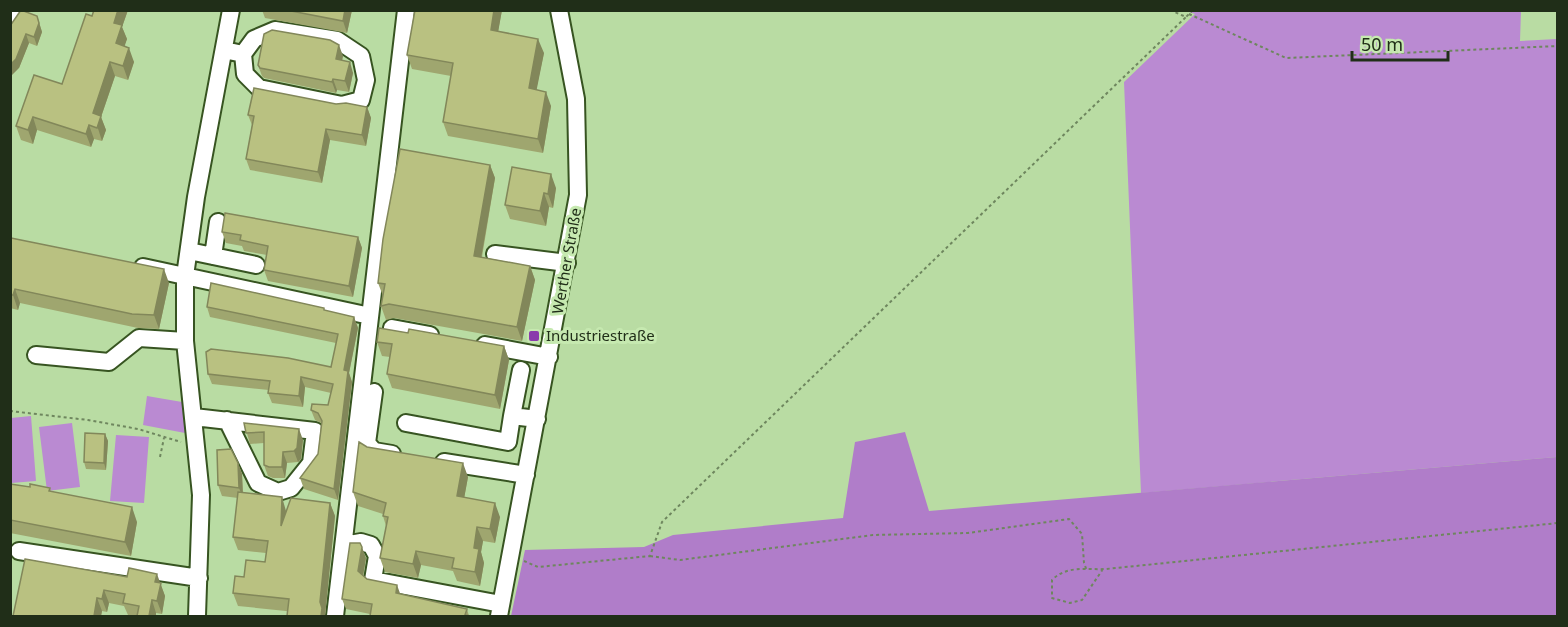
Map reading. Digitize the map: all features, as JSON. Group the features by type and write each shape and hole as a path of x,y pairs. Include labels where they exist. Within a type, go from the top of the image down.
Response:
{"street":[{"path":"197,616 201,495 185,341 185,276 231,10"},
{"path":"335,616 406,10"},
{"name":"Werther Straße","path":"500,610 578,195 576,99 559,10"},
{"path":"275,30 337,40 361,56 366,80 361,100 342,105 259,88 245,74 243,54 254,39 275,30"},
{"path":"224,50 243,54"},
{"path":"213,256 218,222"},
{"path":"189,252 256,265"},
{"path":"495,254 567,263"},
{"path":"130,264 370,316"},
{"path":"392,328 448,338"},
{"path":"36,355 109,362 139,338 185,341"},
{"path":"470,342 549,357"},
{"path":"406,423 508,442 521,370"},
{"path":"375,392 367,443 374,451 403,456"},
{"path":"512,416 537,419"},
{"path":"194,417 227,420 315,431 311,463 291,488 278,492 258,483 227,420"},
{"path":"425,459 526,475"},
{"path":"344,544 361,542 371,545 377,556 373,580 500,610"},
{"path":"19,551 199,578"}],"path":[{"path":"1170,10 1187,15 1286,58 1557,46"},
{"path":"650,556 662,522 1193,10"},
{"path":"10,411 88,420 138,429 176,442 197,441"},
{"path":"160,458 164,438"},
{"path":"511,554 538,567 650,556 680,560 873,535 968,533 1069,519 1082,534 1084,563 1087,570"},
{"path":"1103,569 1082,600 1070,603 1052,598 1052,580 1059,573 1067,570 1103,569 1557,523"}],"shaded area":[{"path":"1186,11 1521,11 1520,41 1557,39 1557,457 1141,493 1124,82 1195,14"},
{"path":"147,396 182,402 185,433 143,425"},
{"path":"31,416 36,481 11,483 11,418"},
{"path":"72,423 80,487 47,491 39,427"},
{"path":"905,432 929,511 1557,457 1557,616 511,616 525,550 644,547 673,535 843,518 855,442"},
{"path":"116,435 149,437 144,503 110,501"}],"building":[{"path":"21,10 37,16 39,23 34,37 26,34 16,59 10,65 10,26"},
{"path":"94,10 118,10 114,23 122,25 116,43 129,48 123,66 110,62 93,113 101,116 97,128 89,125 86,134 33,117 28,130 16,126 34,75 62,84 86,14 92,16"},
{"path":"286,10 345,10 343,21"},
{"path":"415,10 494,10 491,30 538,39 529,88 546,92 538,139 443,122 453,63 407,55"},
{"path":"272,30 330,40 339,45 336,59 350,62 345,81 333,79 332,82 260,68 258,65 264,34"},
{"path":"254,88 336,104 346,103 367,107 362,135 326,129 318,172 246,159 254,116 248,115"},
{"path":"400,149 490,165 474,256 530,266 517,327 389,304 381,306 385,284 378,283 383,239"},
{"path":"512,167 551,174 548,194 544,193 540,211 505,205"},
{"path":"225,213 358,237 349,286 264,270 268,246 240,240 241,235 222,232"},
{"path":"11,238 164,269 154,315 132,314 15,289 13,295 10,295"},
{"path":"211,283 324,308 324,310 354,317 344,370 348,371 334,489 300,478 318,454 322,421 318,413 311,410 312,404 328,405 333,384 301,377 299,396 268,393 270,381 208,374 206,352 211,349 288,358 331,367 338,334 207,307"},
{"path":"379,328 408,333 409,329 504,346 495,395 387,374 392,344 377,342"},
{"path":"244,423 299,429 297,448 294,451 283,452 282,467 264,465 264,432 246,433"},
{"path":"85,433 105,434 104,463 84,462"},
{"path":"359,442 367,447 463,463 457,496 495,503 490,529 477,527 474,548 479,549 475,572 452,568 454,558 416,551 413,564 380,558 388,517 383,516 386,503 353,492"},
{"path":"231,449 238,463 239,488 218,485 217,450"},
{"path":"10,484 30,487 30,484 50,488 49,491 132,507 125,542 10,520"},
{"path":"238,492 282,497 281,526 291,498 330,503 320,602 321,616 287,616 289,599 233,593 235,576 244,577 246,560 265,562 268,541 233,537"},
{"path":"350,543 360,543 362,547 358,571 367,579 397,585 396,593 467,609 465,615 471,616 370,616 372,604 342,599"},
{"path":"25,559 127,577 129,568 157,574 155,582 161,583 157,601 152,600 149,616 137,616 139,606 123,603 125,594 104,590 102,599 97,598 94,616 13,616"}],"place":[{"name":"Industriestraße","path":"534,336"}]}
